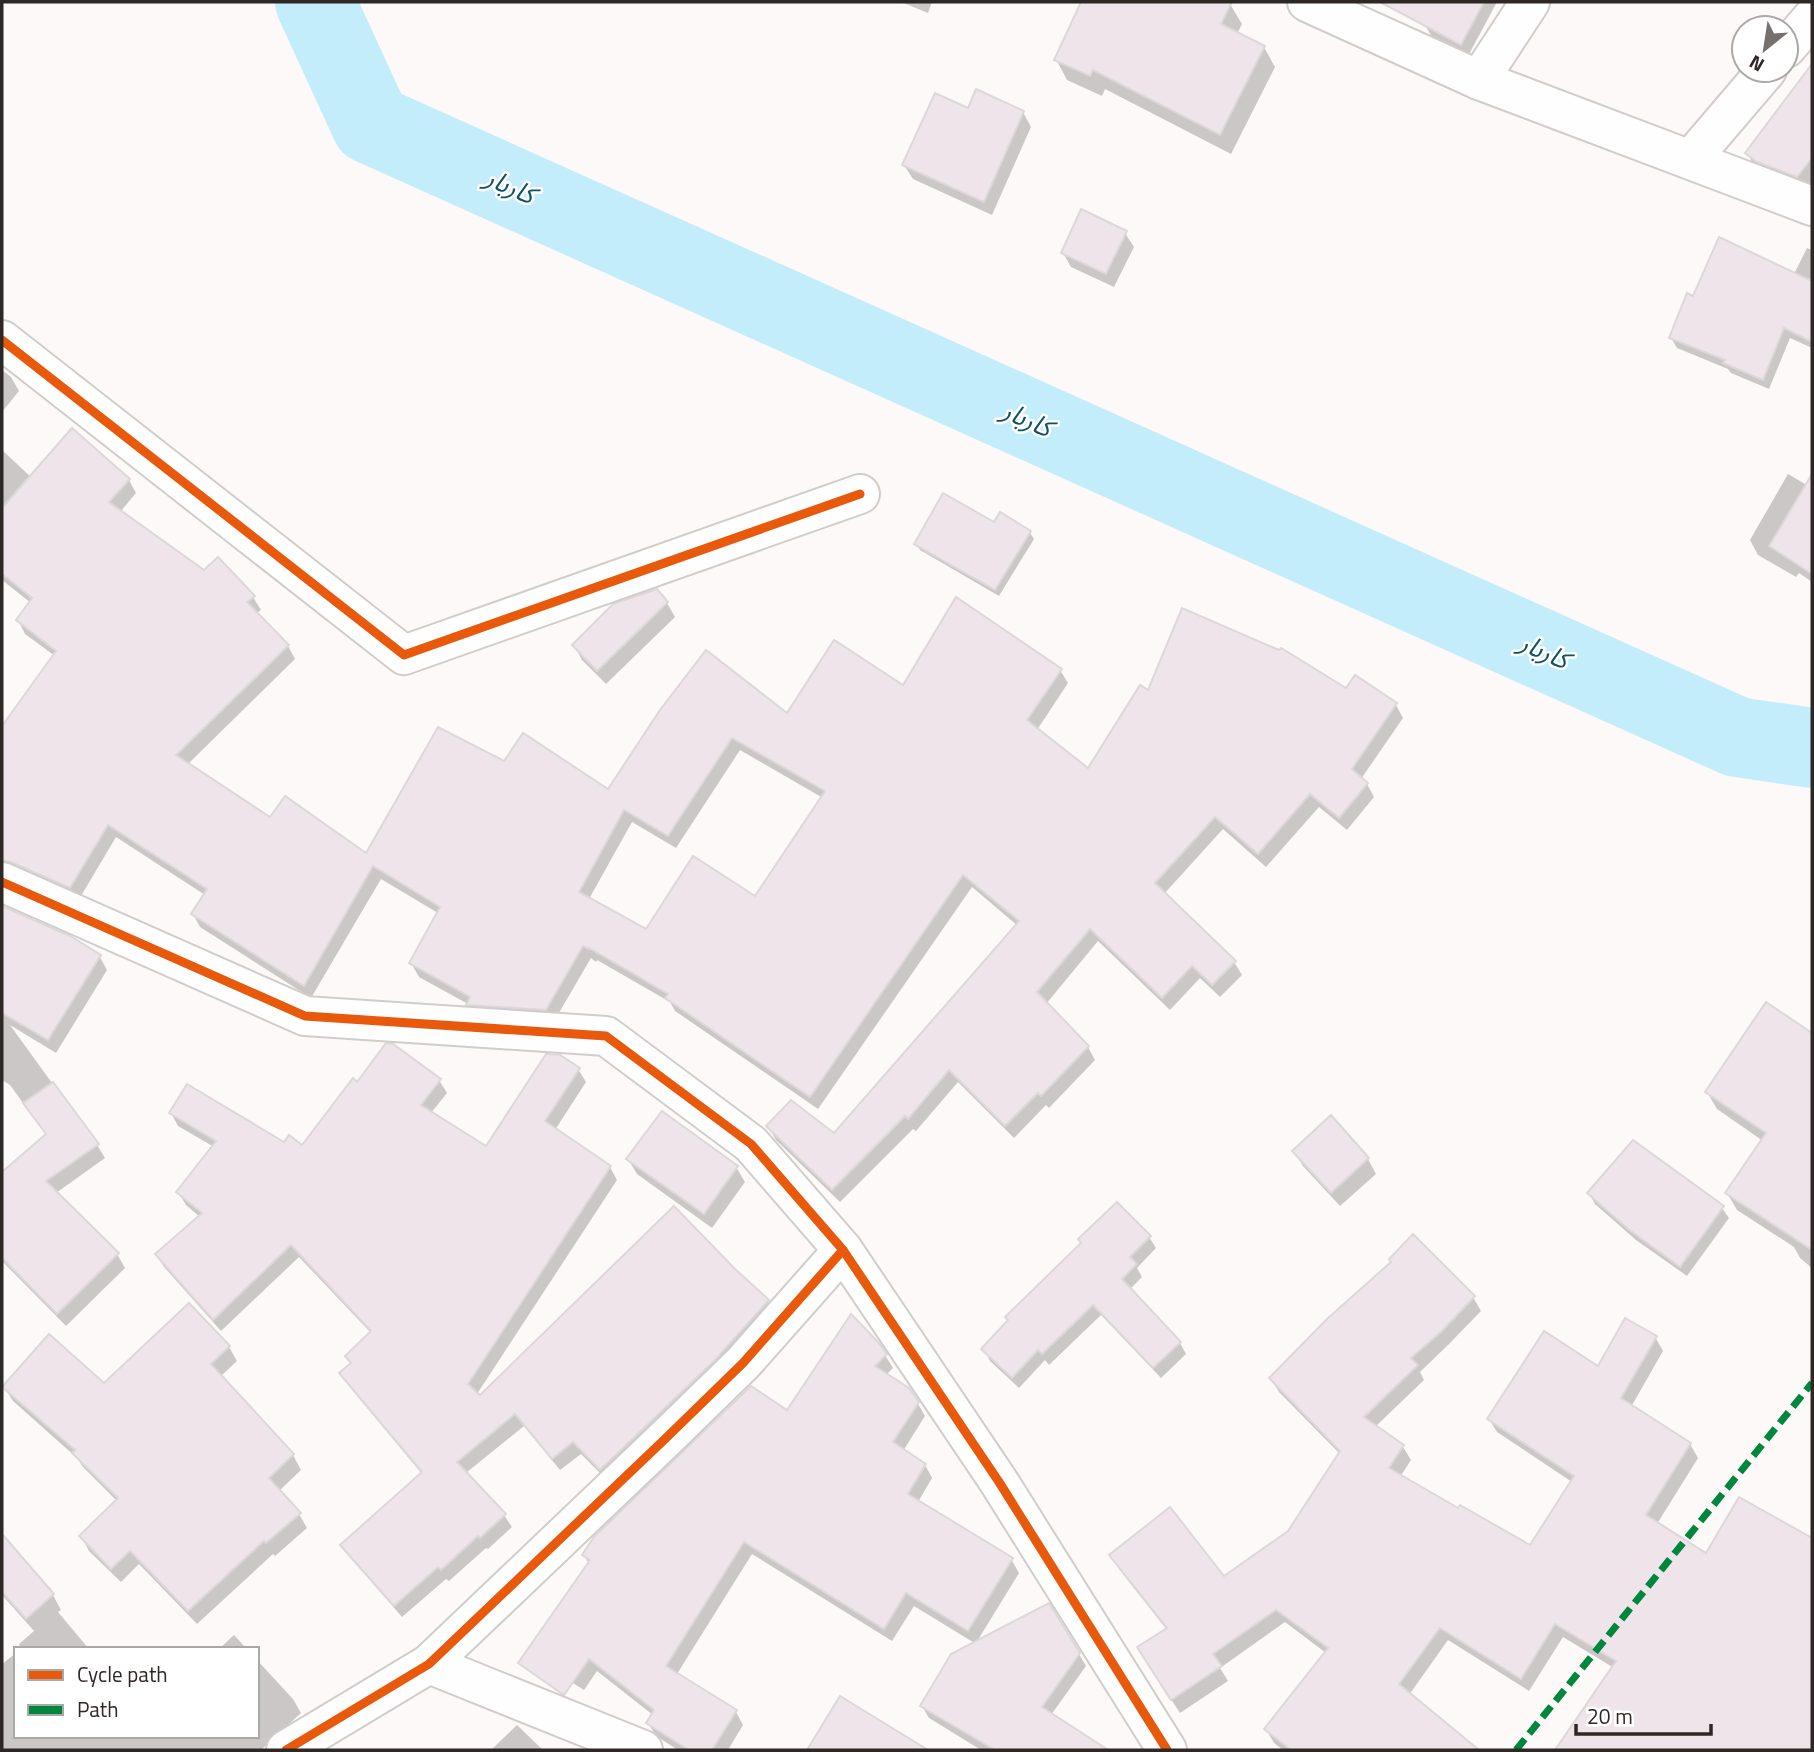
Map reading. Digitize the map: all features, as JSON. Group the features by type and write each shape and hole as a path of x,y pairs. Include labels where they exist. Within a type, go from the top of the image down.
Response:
{"street":[{"path":"1307,2 1479,80 1812,206"},
{"path":"1479,80 1530,2"},
{"path":"1800,32 1812,18"},
{"path":"1691,159 1755,84"},
{"path":"2,340 404,654 860,494"},
{"path":"2,882 305,1016 606,1037 751,1144 843,1250 999,1482 1167,1750"},
{"path":"286,1750 429,1664 733,1373 843,1250"},
{"path":"429,1664 643,1750"}],"building":[{"path":"1081,2 1232,2 1221,24 1265,46 1220,135 1093,70 1090,76 1054,60"},
{"path":"1380,2 1484,2 1461,45"},
{"path":"1812,64 1812,158 1797,177 1757,162 1745,153 1797,84 1800,84"},
{"path":"976,89 1024,111 984,202 902,165 935,93 968,108"},
{"path":"1081,209 1127,231 1106,274 1061,253"},
{"path":"1719,237 1812,281 1812,342 1784,328 1763,380 1723,363 1725,360 1669,338 1687,293 1693,296"},
{"path":"72,428 130,479 109,502 204,570 218,557 255,596 247,602 289,645 176,755 270,817 285,796 366,853 438,727 504,761 523,733 608,789 660,710 706,650 787,713 834,640 903,685 956,597 1062,669 1027,720 1088,768 1140,685 1148,690 1182,608 1279,650 1281,648 1346,688 1355,675 1397,703 1352,769 1368,783 1339,818 1310,794 1258,854 1215,817 1155,883 1236,961 1212,985 1192,966 1162,998 1090,929 1037,992 1089,1046 1041,1096 1038,1093 1005,1126 949,1070 908,1119 905,1116 832,1190 766,1126 791,1100 834,1133 1019,921 963,875 810,1097 665,998 668,994 583,946 546,1010 466,1005 470,997 409,963 440,907 373,866 304,986 191,914 207,889 108,825 70,888 2,860 2,726 56,651 16,620 32,598 2,574 2,508","holes":["732,738 825,791 755,896 693,856 646,929 579,892 624,810 668,836"]},
{"path":"1812,474 1812,574 1769,546"},
{"path":"943,493 994,522 1000,512 1031,531 995,590 914,544"},
{"path":"657,589 668,602 597,671 572,645 613,604"},
{"path":"2,906 70,936 101,955 48,1040 2,1013"},
{"path":"1766,1002 1812,1033 1812,1250 1725,1193 1766,1133 1705,1092"},
{"path":"386,1043 393,1044 441,1079 421,1105 486,1146 546,1054 560,1055 580,1068 545,1121 611,1166 468,1384 480,1395 674,1206 769,1300 714,1361 600,1470 573,1442 552,1459 515,1414 457,1462 506,1514 441,1570 438,1567 394,1606 340,1545 422,1472 339,1373 351,1363 345,1356 371,1331 291,1245 213,1320 155,1254 202,1213 176,1192 216,1141 169,1113 187,1084 284,1142 289,1135 302,1145 353,1078 357,1082"},
{"path":"53,1082 99,1144 46,1181 119,1253 57,1314 2,1258 2,1172 46,1134 23,1103"},
{"path":"662,1111 738,1166 704,1214 626,1159"},
{"path":"1331,1115 1369,1158 1331,1193 1292,1151"},
{"path":"1633,1140 1724,1206 1680,1267 1628,1229 1587,1193"},
{"path":"1117,1202 1151,1236 1130,1257 1137,1264 1122,1279 1181,1342 1153,1368 1093,1305 1042,1354 1038,1350 1012,1378 981,1349 1008,1320 1005,1317 1081,1243 1078,1239"},
{"path":"1413,1234 1475,1296 1442,1331 1411,1358 1418,1365 1364,1417 1404,1445 1389,1468 1530,1545 1574,1476 1487,1419 1544,1331 1598,1366 1625,1318 1657,1336 1621,1398 1691,1443 1646,1515 1706,1553 1739,1497 1812,1538 1812,1750 1555,1750 1616,1661 1555,1624 1521,1679 1440,1628 1399,1684 1479,1750 1291,1750 1264,1729 1328,1648 1276,1610 1213,1654 1222,1666 1171,1700 1137,1647 1167,1628 1109,1555 1170,1507 1224,1576 1288,1531 1340,1451 1269,1378 1327,1319 1391,1262 1389,1259"},
{"path":"189,1303 230,1346 211,1364 294,1454 269,1478 301,1513 266,1543 264,1541 188,1611 130,1551 111,1569 79,1536 118,1498 72,1453 75,1450 2,1387 49,1334 104,1383"},
{"path":"851,1314 887,1354 875,1366 909,1388 919,1402 893,1442 926,1464 908,1494 1013,1558 968,1631 906,1593 884,1629 744,1542 666,1666 737,1710 712,1750 689,1750 646,1723 654,1710 589,1659 564,1695 518,1663 590,1560 582,1555 594,1537 751,1386 787,1410"},
{"path":"2,1534 54,1594 26,1619 2,1592"},
{"path":"1049,1603 1080,1653 1042,1707 1108,1750 995,1750 920,1706 951,1654"},
{"path":"840,1696 928,1750 807,1750"}],"waterway":[{"name":"کاربار","path":"315,2 371,124 1737,737 1812,748"}],"marked path":[{"path":"1516,1750 1812,1383"}],"cycle path":[{"path":"2,340 404,655 860,494"},
{"path":"2,882 305,1016 606,1036 751,1144 843,1250 999,1482 1167,1750"},
{"path":"286,1750 429,1664 743,1363 843,1250"}]}
